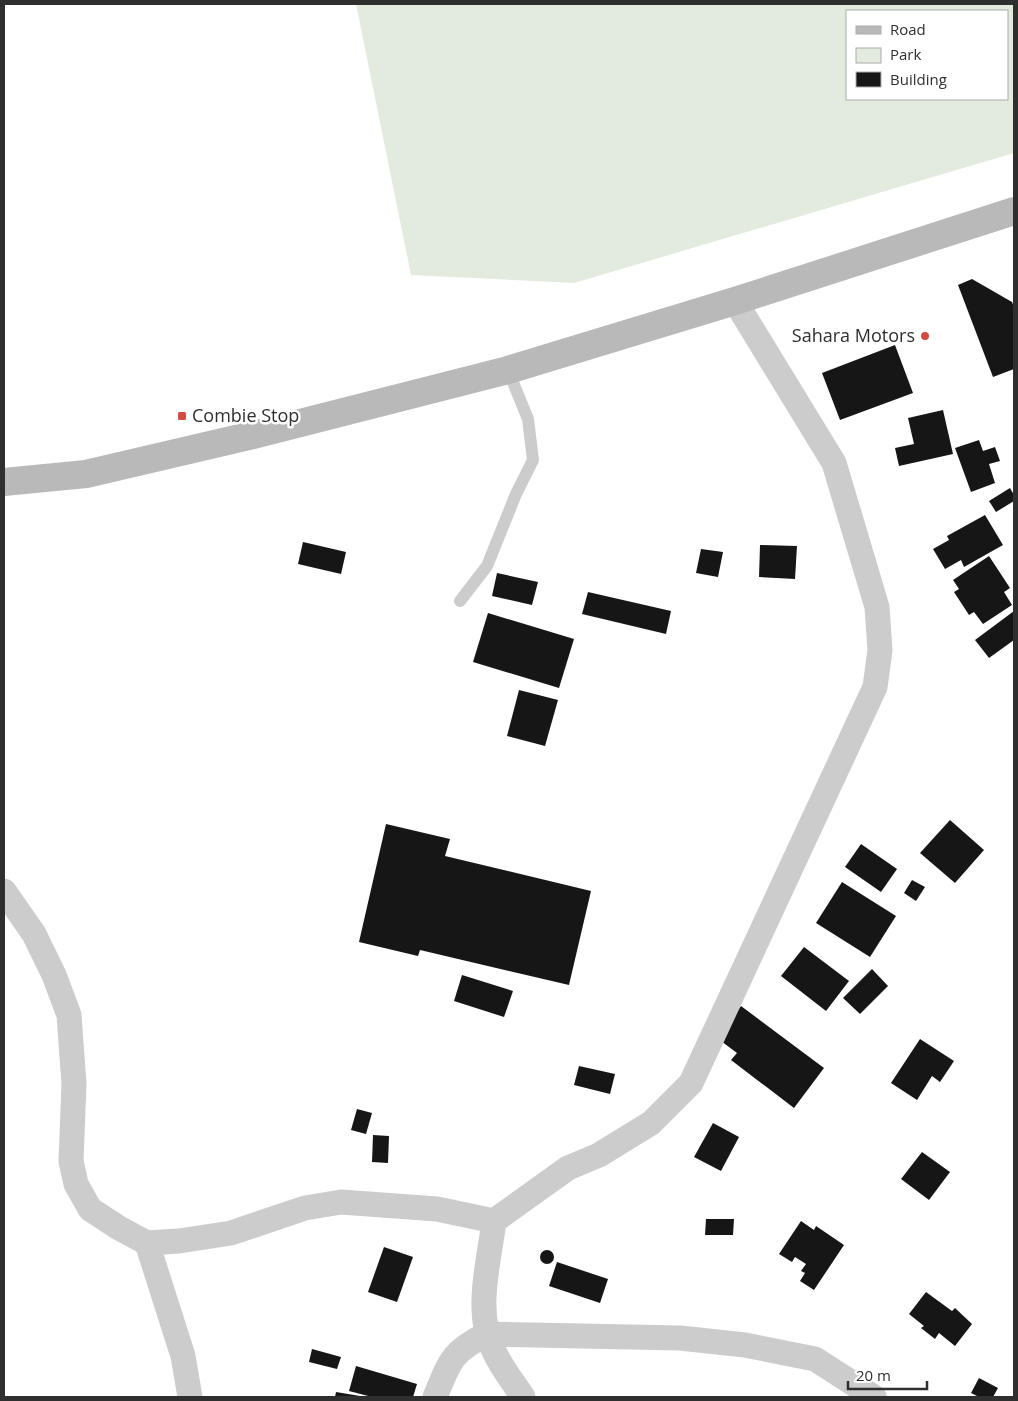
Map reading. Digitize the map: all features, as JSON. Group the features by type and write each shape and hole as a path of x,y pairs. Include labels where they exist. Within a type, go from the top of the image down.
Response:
{"street":[{"path":"4,482 86,474 253,436 508,370 735,302 1014,211"},
{"path":"4,891 34,934 54,974 69,1015 74,1084 71,1160 76,1184 90,1209 147,1243 231,1234 305,1208 341,1202 437,1209 494,1221 568,1168 599,1156 651,1123 690,1084 875,687 880,650 876,607 856,533 834,463 735,302"},
{"path":"494,1221 484,1311 487,1334 494,1352 523,1397"},
{"path":"147,1243 183,1356 190,1397"},
{"path":"435,1397 450,1360 464,1346 487,1334 680,1338 745,1345 815,1359 874,1397"}],"lane":[{"path":"460,601 487,566 516,494 533,460 528,419 508,370"}],"green space":[{"path":"356,4 1014,4 1014,153 574,283 411,275"}],"building":[{"path":"972,279 1012,302 1014,307 1014,369 993,377 958,285"},
{"path":"895,345 913,393 840,420 822,373"},
{"path":"943,410 953,454 899,466 895,448 914,444 908,418"},
{"path":"979,440 983,451 995,447 1000,461 989,464 995,483 971,492 955,448"},
{"path":"1010,488 1014,495 1014,501 996,512 989,501"},
{"path":"985,515 1003,545 964,567 961,560 945,569 933,549 949,540 947,536"},
{"path":"303,542 346,552 341,574 298,564"},
{"path":"760,545 797,546 795,579 759,577"},
{"path":"701,549 723,552 718,577 696,573"},
{"path":"989,556 1010,588 1004,592 1012,605 983,624 974,612 969,615 954,592 959,589 953,580"},
{"path":"497,573 538,582 532,605 492,596"},
{"path":"588,592 671,611 666,634 582,614"},
{"path":"1014,611 1014,640 989,658 975,640"},
{"path":"488,613 574,639 559,688 473,662"},
{"path":"519,690 558,700 545,746 507,736"},
{"path":"950,820 984,850 955,883 920,853"},
{"path":"386,824 450,839 445,856 591,891 569,985 420,950 418,956 359,942"},
{"path":"861,844 897,869 881,892 845,867"},
{"path":"912,880 925,887 916,901 904,893"},
{"path":"842,882 896,916 870,957 816,923"},
{"path":"804,947 849,981 826,1011 781,976"},
{"path":"872,969 888,986 860,1014 843,998"},
{"path":"462,975 513,991 504,1017 454,1001"},
{"path":"741,1006 824,1068 794,1108 731,1060 737,1053 717,1038"},
{"path":"920,1039 954,1061 940,1082 932,1076 917,1100 891,1083"},
{"path":"579,1066 615,1074 610,1094 574,1085"},
{"path":"357,1109 372,1113 366,1134 351,1130"},
{"path":"713,1123 739,1137 721,1171 694,1157"},
{"path":"373,1135 389,1136 388,1163 372,1162"},
{"path":"922,1152 950,1172 929,1200 901,1179"},
{"path":"706,1219 734,1219 733,1235 705,1235"},
{"path":"801,1221 814,1230 816,1226 844,1245 814,1290 800,1281 805,1273 801,1271 806,1264 795,1257 792,1262 779,1254"},
{"path":"384,1247 413,1257 397,1302 368,1292"},
{"path":"547,1250 552,1252 554,1257 552,1262 547,1264 542,1262 540,1257 542,1252"},
{"path":"557,1262 608,1279 600,1303 549,1286"},
{"path":"926,1292 952,1311 955,1308 972,1324 955,1346 939,1333 935,1339 921,1328 924,1326 909,1314"},
{"path":"312,1349 341,1357 337,1369 309,1362"},
{"path":"356,1366 417,1384 413,1397 372,1397 349,1391"},
{"path":"979,1378 998,1388 993,1397 979,1397 971,1393"},
{"path":"336,1392 360,1396 360,1397 335,1397"}],"place":[{"name":"Sahara Motors","path":"925,336"},
{"name":"Combie Stop","path":"182,416"}]}
